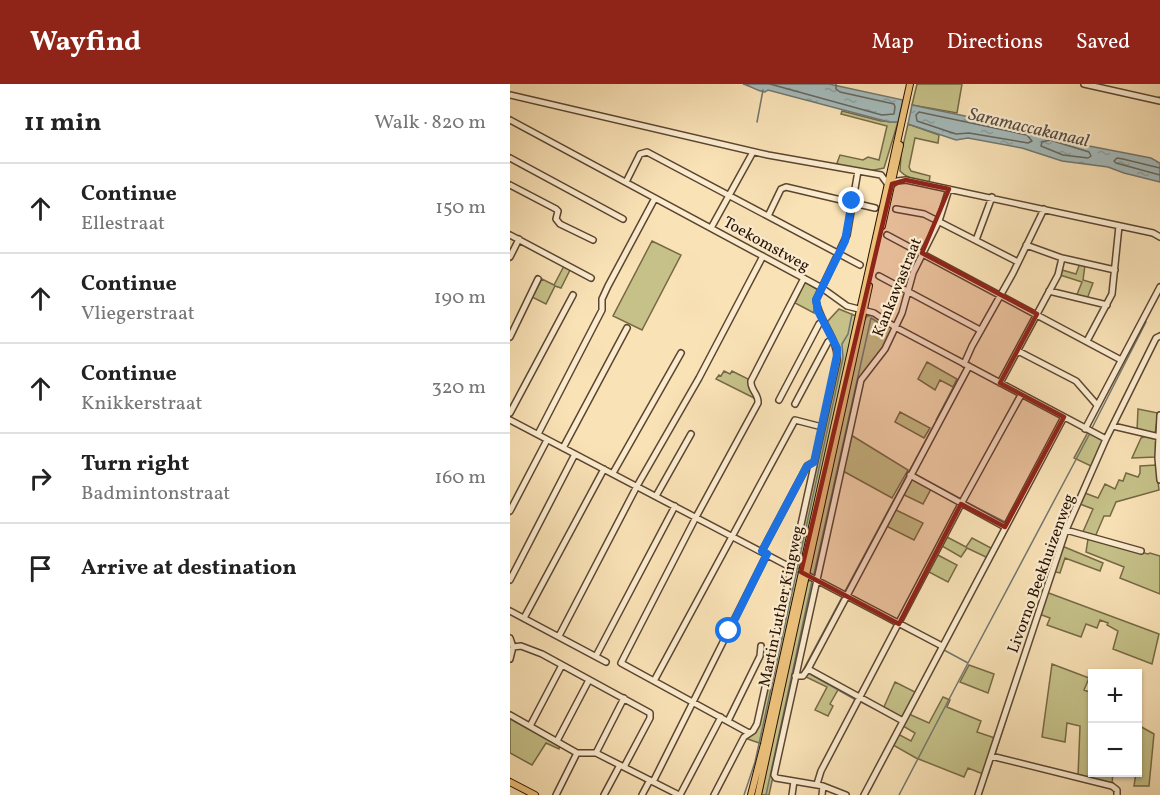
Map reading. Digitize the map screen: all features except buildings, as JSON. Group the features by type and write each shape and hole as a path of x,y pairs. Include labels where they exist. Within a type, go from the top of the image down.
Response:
{"main road":[{"name":"Martin Luther Kingweg","path":"751,795 804,573 889,179 912,84"},
{"name":"Martin Luther Kingweg","path":"758,795 804,573"},
{"path":"510,782 535,795"}],"street":[{"path":"1084,84 1098,85 1160,101"},
{"path":"1120,92 1121,84"},
{"path":"510,95 753,152 858,171 897,181 906,180"},
{"name":"Toekomstweg","path":"510,120 804,278 847,306 874,313 895,327 1106,439"},
{"path":"626,182 640,154 647,152 860,265"},
{"path":"711,228 753,152"},
{"path":"510,158 623,219"},
{"path":"893,168 899,176 906,180 992,197 1160,237"},
{"path":"714,795 744,737 755,729 757,724 837,362 837,348 816,303 816,297 847,235 858,171"},
{"path":"510,185 556,209 558,212 556,219 560,225 593,240"},
{"path":"768,216 784,188 852,201 875,208"},
{"name":"Kankawastraat","path":"794,781 774,777 861,380 885,349 902,313 913,273 939,221 949,189"},
{"path":"976,240 992,197"},
{"path":"538,434 602,310 601,304 608,286 655,198"},
{"path":"896,209 924,214 1018,262"},
{"path":"795,676 803,676 808,669 910,475 966,365 980,330 1044,209"},
{"path":"1087,341 1112,294 1119,226"},
{"path":"510,235 591,278"},
{"path":"887,235 1122,360"},
{"path":"510,257 519,239"},
{"path":"1026,245 1062,258 1115,270"},
{"path":"559,636 637,486 699,378 763,256"},
{"path":"1000,383 1058,275 1062,258"},
{"path":"879,276 980,330"},
{"path":"749,733 622,665 621,660 758,403 751,385 752,378 804,278"},
{"path":"510,337 538,279"},
{"path":"1085,429 1160,287"},
{"path":"1049,291 1107,305"},
{"path":"510,413 573,295"},
{"path":"779,400 819,324 824,321"},
{"path":"563,448 627,328"},
{"name":"Livorno Beekhuizenweg","path":"978,795 1066,530 1106,439 1156,338 1160,336"},
{"path":"795,404 828,342 832,339"},
{"path":"1018,351 1076,381 1097,405"},
{"path":"613,473 681,352"},
{"path":"822,795 821,771 1021,395"},
{"path":"1160,415 1160,480"},
{"path":"864,795 1064,417"},
{"path":"654,681 796,420 822,428"},
{"path":"511,422 538,434 790,567"},
{"path":"1113,426 1159,437"},
{"path":"656,496 690,434"},
{"path":"510,511 548,440"},
{"path":"510,580 575,454"},
{"path":"642,795 652,781 692,702 807,466 814,462"},
{"path":"524,618 604,469"},
{"path":"910,475 1005,527"},
{"path":"596,656 675,506"},
{"path":"1066,530 1141,551"},
{"path":"804,573 942,646"},
{"path":"510,611 606,662"},
{"path":"510,638 513,647 510,659"},
{"path":"728,721 760,656 761,646"},
{"path":"513,647 528,648 650,713 650,718 604,795"},
{"path":"530,726 562,665"},
{"path":"808,669 903,721"},
{"path":"557,741 590,680"},
{"path":"596,753 624,698"},
{"path":"510,715 577,753 596,753 680,795 721,717"},
{"path":"556,795 577,753"},
{"path":"991,756 1112,786 1117,790 1117,795"},
{"path":"792,795 794,781 820,785 846,795"},
{"path":"517,795 521,788"}],"highlighted area":[{"path":"906,180 949,189 922,253 1037,314 1000,383 1064,417 1005,527 961,504 899,624 801,572 892,184"}],"shaded area":[{"path":"917,84 962,84 957,113 912,105"},
{"path":"842,111 881,121 898,122 884,168 869,171 837,163 840,155 863,160 868,157 879,160 887,126 841,114"},
{"path":"908,124 939,135 938,143 915,138 909,167 911,171 930,176 929,183 909,178 900,171 901,154"},
{"path":"652,241 681,255 642,330 613,316"},
{"path":"1080,263 1085,265 1083,280 1093,283 1087,299 1076,297 1082,282 1060,275 1062,270 1076,274"},
{"path":"565,264 571,268 561,288 555,286 546,304 532,297 542,279 554,285"},
{"path":"805,282 818,290 814,299 814,313 795,303"},
{"path":"839,309 856,316 802,565 798,569 792,568 838,348 827,322"},
{"path":"874,315 892,330 883,349 864,372 814,576 809,573 864,320 867,316"},
{"path":"927,362 957,379 953,387 940,380 935,390 918,379"},
{"path":"724,371 730,374 732,371 750,380 756,399 716,379"},
{"path":"1138,409 1158,413 1155,434 1137,431"},
{"path":"900,412 930,428 924,438 895,422"},
{"path":"1088,432 1103,440 1093,467 1074,458"},
{"path":"851,435 908,470 892,498 843,471"},
{"path":"1145,436 1156,439 1156,457 1132,458 1141,438"},
{"path":"1156,465 1159,490 1116,502 1110,516 1104,516 1095,537 1082,534 1093,509 1080,504 1085,493 1098,498 1105,484 1115,489 1119,480 1123,481 1126,473 1138,477 1140,466"},
{"path":"911,478 931,489 923,504 902,494"},
{"path":"894,509 923,523 914,540 886,526"},
{"path":"947,537 966,547 972,538 993,549 988,558 967,548 961,557 942,546"},
{"path":"1088,539 1160,556 1160,594 1120,578 1124,567 1086,552"},
{"path":"1062,546 1103,563 1100,571 1065,558 1060,573 1055,572"},
{"path":"936,554 957,565 948,582 927,571"},
{"path":"793,569 799,573 762,744 745,738 756,732"},
{"path":"815,580 769,795 760,795 807,582"},
{"path":"1046,592 1159,634 1152,664 1113,649 1118,631 1100,620 1097,628 1086,624 1081,637 1047,625 1050,618 1039,614"},
{"path":"1052,664 1088,678 1084,690 1088,692 1088,777 1113,777 1112,784 1078,776 1080,726 1067,723 1065,742 1042,737"},
{"path":"969,665 994,674 988,693 960,682"},
{"path":"807,672 839,688 830,704 833,706 828,716 815,710 827,687 804,676"},
{"path":"895,682 917,693 903,718 883,709"},
{"path":"943,697 950,700 947,707 981,721 977,732 995,738 983,774 968,768 964,777 916,758 893,745 898,734 911,741 915,733 903,726 909,714 929,723"},
{"path":"510,717 560,745 559,749 546,743 532,765 510,753"},
{"path":"1142,727 1154,734 1149,786 1134,786 1135,777 1142,777"}],"water":[{"path":"743,84 829,84 903,100 898,122 889,122 768,90 765,92"},
{"path":"912,105 1033,130 1037,135 1051,134 1084,145 1151,158 1160,163 1160,182 1108,167 1062,161 1022,148 968,138 956,140 908,124"}],"waterway":[{"path":"757,122 763,90"},
{"path":"744,795 755,762 843,358 842,344 848,334 852,314"},
{"path":"814,574 871,318 887,328"},
{"path":"1092,428 1146,322"},
{"path":"936,420 957,380"},
{"path":"845,591 935,423"},
{"path":"944,650 968,663 1089,435"},
{"path":"915,474 961,499"},
{"path":"966,502 1005,522"},
{"path":"766,795 812,581"},
{"path":"802,672 842,597"},
{"path":"881,617 895,625"},
{"path":"901,628 939,647"},
{"path":"899,795 968,663"},
{"path":"810,674 856,700"},
{"path":"995,754 1016,689"},
{"path":"861,702 889,716"},
{"path":"510,719 547,739"},
{"path":"988,775 993,760"}],"route":[{"path":"729,631 767,554 762,551 807,466 814,462 837,362 837,348 818,311 816,297 845,241 852,201"}],"water label":[{"name":"Saramaccakanaal","path":"1029,127"}]}
